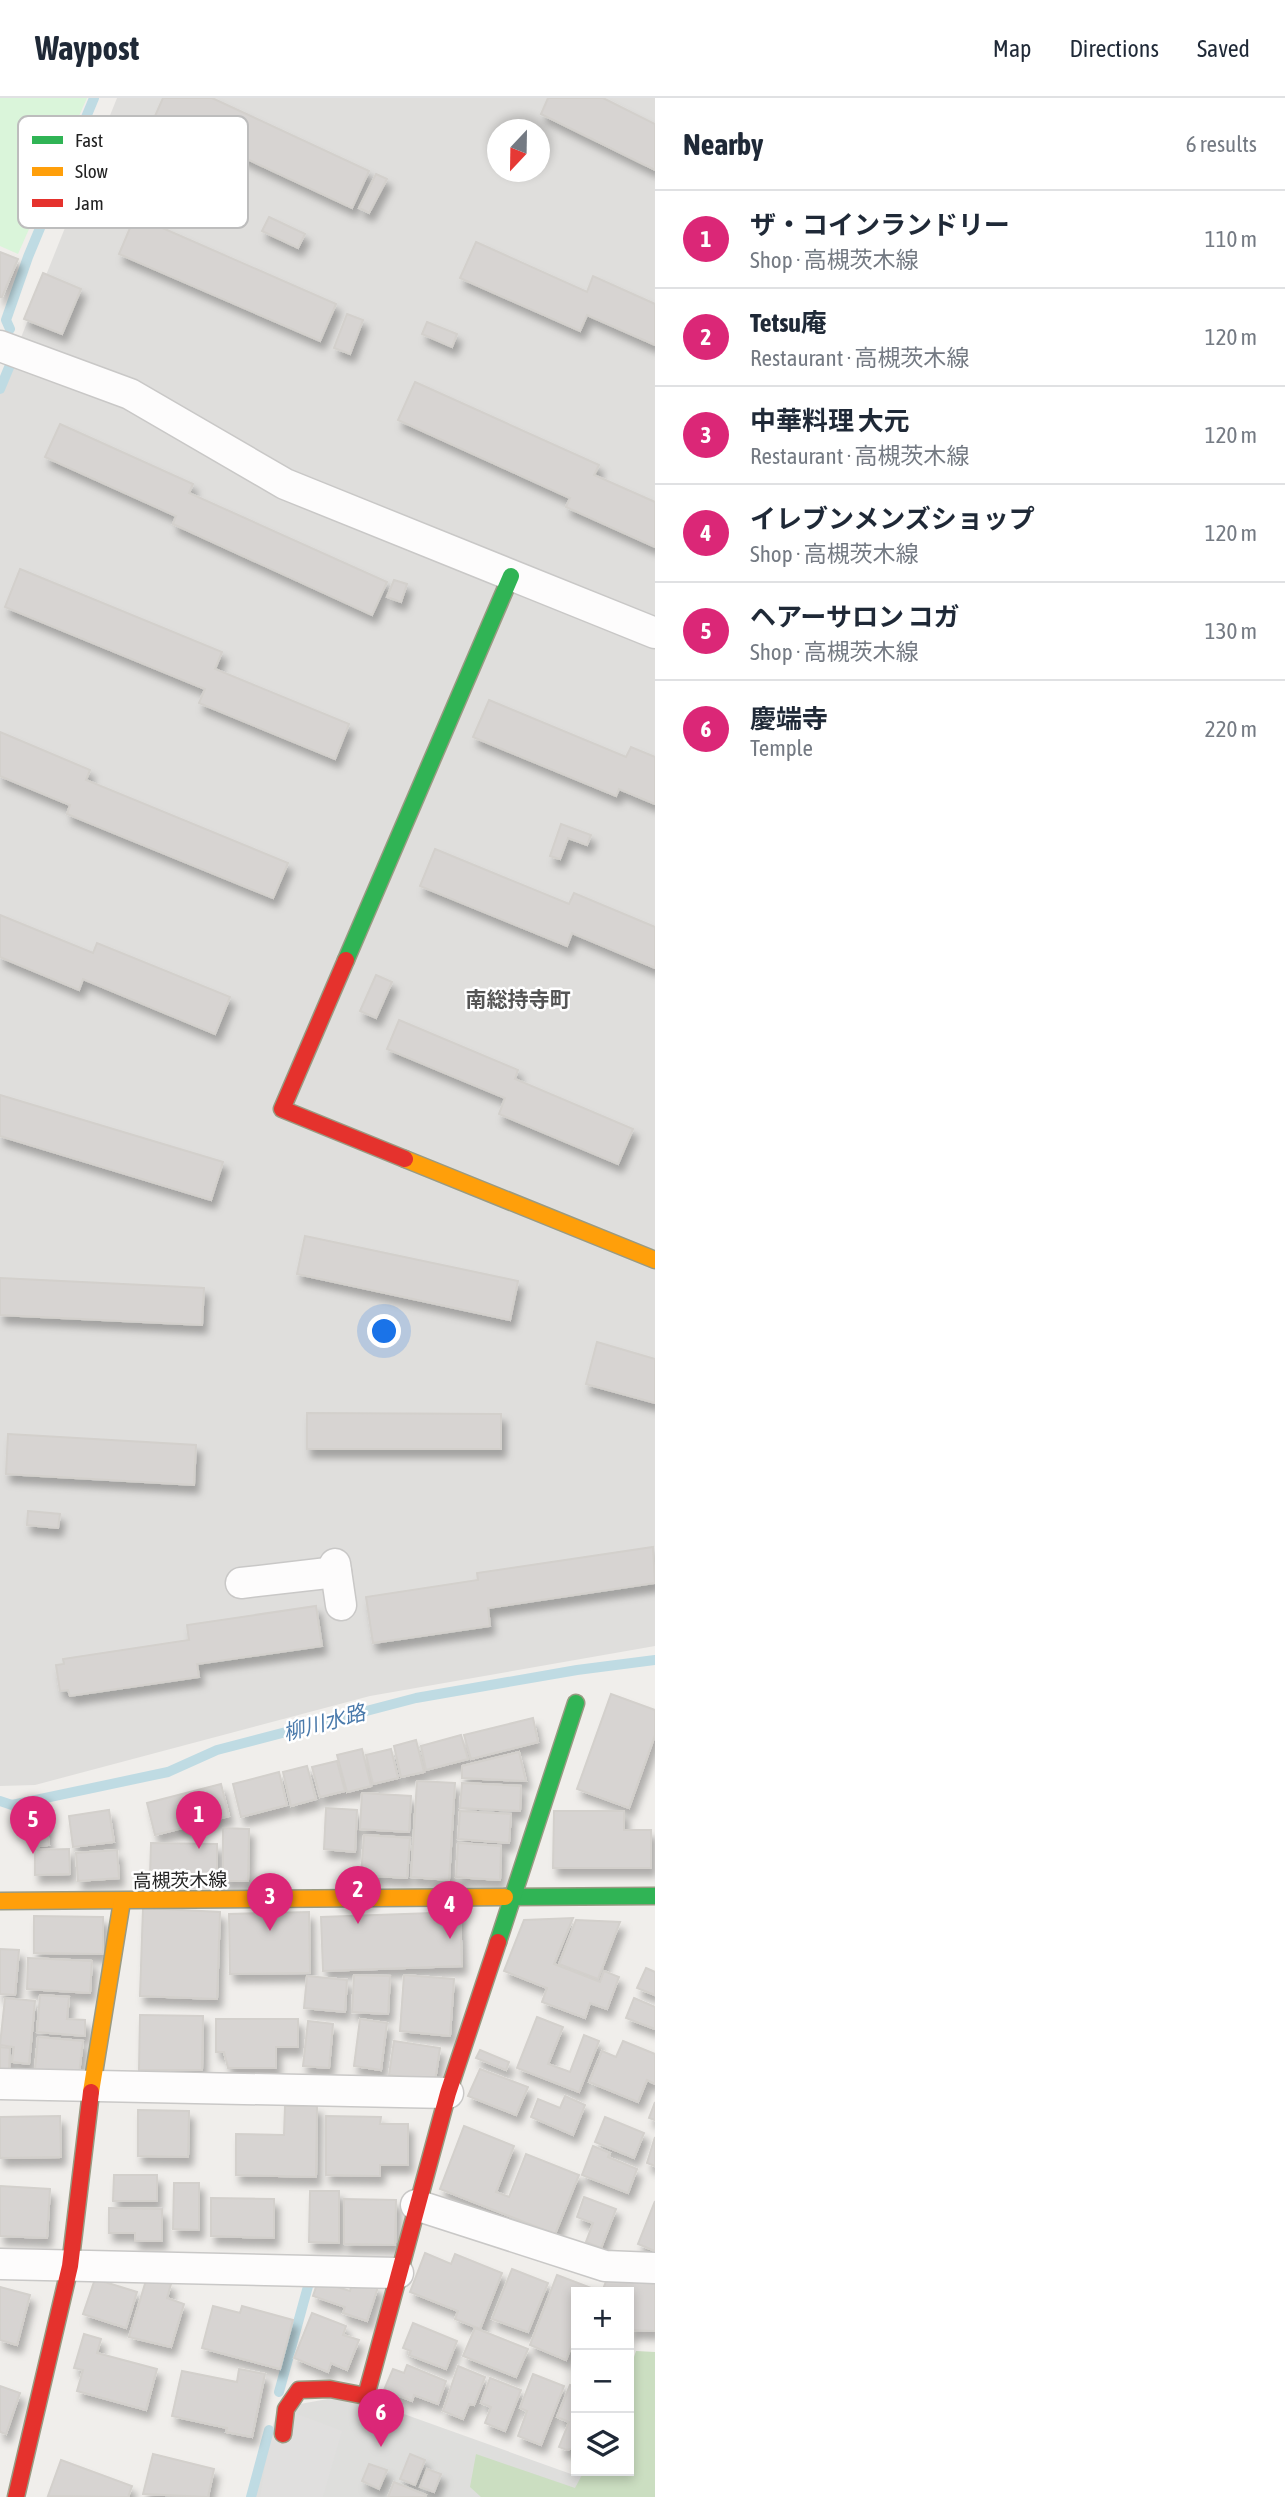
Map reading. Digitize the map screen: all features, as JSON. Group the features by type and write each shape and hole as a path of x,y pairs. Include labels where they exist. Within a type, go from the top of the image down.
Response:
{"street":[{"path":"0,346 130,394 285,484 655,633"},
{"path":"511,576 282,1109 655,1260"},
{"path":"241,1583 335,1568 341,1605"},
{"path":"283,2434 286,2409 299,2390 330,2389 366,2396 416,2205 449,2093 576,1703"},
{"name":"高槻茨木線","path":"0,1901 655,1896"},
{"path":"16,2497 70,2266 92,2087 122,1901"},
{"path":"0,2084 449,2093"},
{"path":"416,2205 605,2266 655,2268"},
{"path":"0,2264 398,2273"}],"shaded area":[{"path":"117,98 655,98 655,1646 370,1696 35,1785 0,1786 0,390 65,228 248,228 248,116 110,116"},
{"path":"333,2398 401,2413 571,2476 634,2476 655,2497 253,2497 278,2408"},
{"path":"281,2408 342,2431 323,2497 260,2497 269,2442"}],"green space":[{"path":"0,98 87,98 79,116 18,116 18,228 30,228 18,254 0,246"},
{"path":"636,2351 655,2352 655,2497 481,2497 470,2487 476,2454 575,2488 581,2476 634,2476"}],"building":[{"path":"163,98 212,98 369,171 352,208 248,159 248,116 155,116"},
{"path":"548,98 603,98 655,124 655,170 541,114"},
{"path":"376,174 387,179 369,213 359,208"},
{"path":"269,217 305,234 298,248 262,231"},
{"path":"130,228 162,228 336,304 320,341 119,254"},
{"path":"476,242 587,292 593,276 655,304 655,345 587,315 580,331 460,278"},
{"path":"0,252 18,259 2,297 0,297"},
{"path":"43,273 81,289 62,334 24,319"},
{"path":"347,314 363,320 350,354 334,348"},
{"path":"427,322 457,334 452,347 422,334"},
{"path":"415,382 599,465 594,475 655,502 655,547 566,507 570,498 398,420"},
{"path":"60,424 193,484 189,493 387,582 372,615 173,524 176,516 45,457"},
{"path":"20,569 222,652 215,669 349,724 335,759 199,703 205,689 5,607"},
{"path":"394,580 407,584 401,602 387,597"},
{"path":"489,700 626,757 631,747 655,757 655,804 619,789 616,796 473,737"},
{"path":"0,732 90,770 86,780 288,863 273,898 67,814 70,805 0,776"},
{"path":"561,824 591,835 587,845 568,838 560,859 550,856"},
{"path":"435,849 569,904 574,893 655,927 655,968 572,933 567,946 420,886"},
{"path":"0,915 93,953 97,943 230,997 215,1034 83,979 79,990 0,957"},
{"path":"376,975 392,982 376,1018 360,1011"},
{"path":"399,1020 518,1070 515,1079 633,1129 618,1164 499,1114 505,1098 387,1049"},
{"path":"0,1095 223,1162 211,1200 0,1136"},
{"path":"305,1236 518,1281 510,1320 297,1274"},
{"path":"0,1278 204,1288 202,1325 0,1315"},
{"path":"597,1342 655,1359 655,1403 586,1384"},
{"path":"307,1413 501,1414 501,1449 307,1449"},
{"path":"8,1434 196,1445 194,1485 6,1474"},
{"path":"28,1511 60,1514 58,1528 27,1525"},
{"path":"653,1547 655,1583 488,1608 490,1626 373,1643 366,1597 478,1580 477,1573"},
{"path":"316,1606 322,1646 197,1664 199,1677 70,1696 68,1690 60,1691 56,1665 64,1664 63,1659 189,1640 187,1625"},
{"path":"611,1694 655,1710 655,1735 629,1808 577,1789"},
{"path":"533,1718 538,1742 471,1759 464,1735"},
{"path":"461,1735 468,1759 426,1770 421,1746"},
{"path":"416,1740 424,1772 401,1777 394,1746"},
{"path":"362,1749 371,1786 347,1792 337,1755"},
{"path":"391,1749 398,1778 373,1784 366,1755"},
{"path":"519,1752 526,1781 462,1778 462,1766"},
{"path":"337,1761 345,1791 320,1797 312,1767"},
{"path":"307,1766 316,1799 291,1806 283,1772"},
{"path":"279,1772 287,1805 241,1817 233,1784"},
{"path":"417,1781 455,1783 449,1880 411,1877"},
{"path":"462,1783 521,1786 520,1811 460,1808"},
{"path":"221,1784 229,1816 155,1835 147,1803"},
{"path":"362,1793 411,1796 409,1832 360,1829"},
{"path":"326,1808 357,1810 355,1852 324,1849"},
{"path":"109,1810 114,1842 73,1847 69,1816"},
{"path":"460,1811 511,1814 509,1843 458,1839"},
{"path":"554,1811 624,1811 624,1830 651,1830 651,1868 553,1868"},
{"path":"46,1822 49,1845 33,1847 30,1824"},
{"path":"223,1828 249,1829 248,1881 223,1881"},
{"path":"364,1835 410,1838 407,1878 361,1875"},
{"path":"151,1843 217,1844 217,1878 150,1877"},
{"path":"458,1843 501,1846 500,1880 456,1877"},
{"path":"69,1849 70,1874 35,1875 35,1850"},
{"path":"117,1850 119,1878 78,1881 76,1853"},
{"path":"143,1908 220,1912 217,1999 140,1996"},
{"path":"309,1912 310,1973 230,1974 229,1914"},
{"path":"460,1912 462,1966 323,1971 321,1917"},
{"path":"34,1916 103,1917 103,1954 34,1953"},
{"path":"573,1918 554,1964 600,1982 604,1971 619,1977 607,2009 590,2003 585,2018 542,2002 547,1988 504,1971 524,1920"},
{"path":"576,1920 620,1922 598,1979 559,1964"},
{"path":"0,1949 19,1950 15,1995 0,1994"},
{"path":"28,1958 92,1961 90,1993 27,1989"},
{"path":"646,1968 655,1972 655,1995 637,1988"},
{"path":"354,1975 390,1976 388,2014 352,2012"},
{"path":"404,1975 454,1979 450,2036 400,2031"},
{"path":"307,1976 347,1980 345,2012 304,2008"},
{"path":"40,1995 69,1997 67,2019 85,2020 85,2036 37,2032"},
{"path":"5,1998 35,2001 29,2064 12,2062 14,2047 0,2045"},
{"path":"634,1998 655,2007 655,2029 626,2018"},
{"path":"140,2015 203,2016 202,2070 139,2070"},
{"path":"537,2017 563,2027 548,2064 570,2072 584,2035 599,2041 579,2092 517,2068"},
{"path":"216,2019 298,2019 298,2047 276,2047 276,2068 228,2068 224,2052 216,2052"},
{"path":"360,2019 387,2023 381,2070 354,2066"},
{"path":"308,2021 333,2024 329,2068 303,2066"},
{"path":"38,2037 83,2041 79,2074 35,2069"},
{"path":"394,2041 440,2048 435,2081 389,2075"},
{"path":"623,2041 655,2054 655,2084 647,2080 638,2102 589,2082 602,2051 616,2057"},
{"path":"0,2047 10,2048 9,2071 0,2071"},
{"path":"480,2050 509,2062 506,2070 476,2058"},
{"path":"480,2069 528,2087 516,2115 468,2096"},
{"path":"565,2096 585,2105 573,2135 531,2117 538,2099 560,2108"},
{"path":"655,2102 655,2120 649,2118"},
{"path":"285,2106 317,2106 316,2177 236,2175 236,2134 284,2135"},
{"path":"138,2110 189,2111 188,2157 138,2156"},
{"path":"60,2116 61,2157 0,2158 0,2117"},
{"path":"326,2116 381,2117 380,2124 408,2124 408,2165 380,2165 380,2176 326,2175"},
{"path":"605,2117 644,2133 634,2158 595,2142"},
{"path":"464,2126 514,2146 496,2192 509,2197 526,2154 579,2175 555,2234 440,2189"},
{"path":"655,2137 655,2166 647,2163"},
{"path":"593,2146 610,2153 608,2157 637,2169 628,2193 582,2175"},
{"path":"114,2175 157,2175 157,2201 113,2201"},
{"path":"174,2183 199,2183 199,2230 173,2229"},
{"path":"0,2186 50,2189 47,2238 0,2236"},
{"path":"310,2191 339,2191 339,2243 309,2242"},
{"path":"584,2197 616,2209 601,2248 586,2242 593,2223 577,2217"},
{"path":"211,2198 274,2199 274,2238 211,2236"},
{"path":"344,2199 396,2200 395,2245 344,2244"},
{"path":"655,2201 655,2251 638,2244"},
{"path":"109,2208 162,2209 162,2241 135,2241 135,2233 109,2233"},
{"path":"425,2253 451,2264 455,2254 502,2273 480,2329 455,2319 458,2311 410,2292"},
{"path":"512,2269 548,2283 528,2332 492,2319"},
{"path":"557,2275 589,2287 571,2287 571,2347 566,2360 530,2345"},
{"path":"608,2276 655,2279 655,2331 634,2330 634,2287 604,2287"},
{"path":"147,2277 171,2284 167,2298 184,2304 171,2347 129,2337"},
{"path":"95,2279 137,2292 126,2328 83,2314"},
{"path":"353,2279 378,2287 367,2321 343,2313 345,2307 313,2296 318,2281 350,2291"},
{"path":"0,2287 30,2295 17,2345 0,2340"},
{"path":"213,2306 240,2313 242,2306 293,2320 280,2369 202,2348"},
{"path":"312,2313 346,2326 343,2335 359,2340 347,2370 331,2363 328,2372 294,2358"},
{"path":"413,2323 457,2341 446,2369 409,2355 411,2351 403,2348"},
{"path":"475,2328 528,2349 516,2377 463,2356"},
{"path":"84,2334 101,2339 97,2353 157,2369 146,2410 77,2391 83,2370 74,2368"},
{"path":"407,2365 446,2381 438,2404 414,2395 412,2401 384,2390 393,2369 404,2373"},
{"path":"458,2366 485,2377 474,2405 469,2404 463,2419 443,2411"},
{"path":"239,2369 265,2374 252,2437 226,2432 227,2428 172,2416 182,2371 237,2382"},
{"path":"533,2374 564,2386 541,2445 518,2436 527,2411 520,2408"},
{"path":"490,2378 521,2390 505,2431 485,2423 491,2407 481,2403"},
{"path":"571,2385 571,2449 559,2447 569,2422 557,2417"},
{"path":"0,2386 20,2393 6,2434 0,2432"},
{"path":"153,2454 214,2469 208,2497 143,2494"},
{"path":"410,2454 425,2460 415,2485 400,2479"},
{"path":"61,2460 132,2486 128,2497 48,2496"},
{"path":"369,2464 387,2470 379,2489 362,2481"},
{"path":"427,2469 441,2474 434,2492 420,2487"},
{"path":"394,2482 426,2495 388,2497"}],"waterway":[{"path":"87,116 94,98"},
{"path":"10,329 6,320 40,228"},
{"path":"0,389 10,365"},
{"name":"柳川水路","path":"0,1801 12,1805 168,1772 217,1750 416,1698 577,1670 655,1660"},
{"path":"279,2392 310,2279"},
{"path":"251,2497 269,2430"}],"traffic: fast":[{"path":"346,960 511,576"},
{"path":"498,1942 576,1703"},
{"path":"505,1897 655,1896"}],"traffic: slow":[{"path":"405,1159 655,1260"},
{"path":"0,1901 505,1897"},
{"path":"91,2092 122,1901"}],"traffic: jam":[{"path":"346,960 282,1109 405,1159"},
{"path":"283,2434 286,2409 299,2390 330,2389 366,2396 448,2093 498,1942"},
{"path":"16,2497 70,2266 91,2092"}],"place":[{"name":"ザ・コインランドリー","path":"199,1849"},
{"name":"ヘアーサロン コガ","path":"33,1854"},
{"name":"Tetsu庵","path":"358,1924"},
{"name":"中華料理 大元","path":"270,1931"},
{"name":"イレブンメンズショップ","path":"450,1939"},
{"name":"慶端寺","path":"381,2447"}],"district":[{"name":"南総持寺町","path":"518,999"}]}
